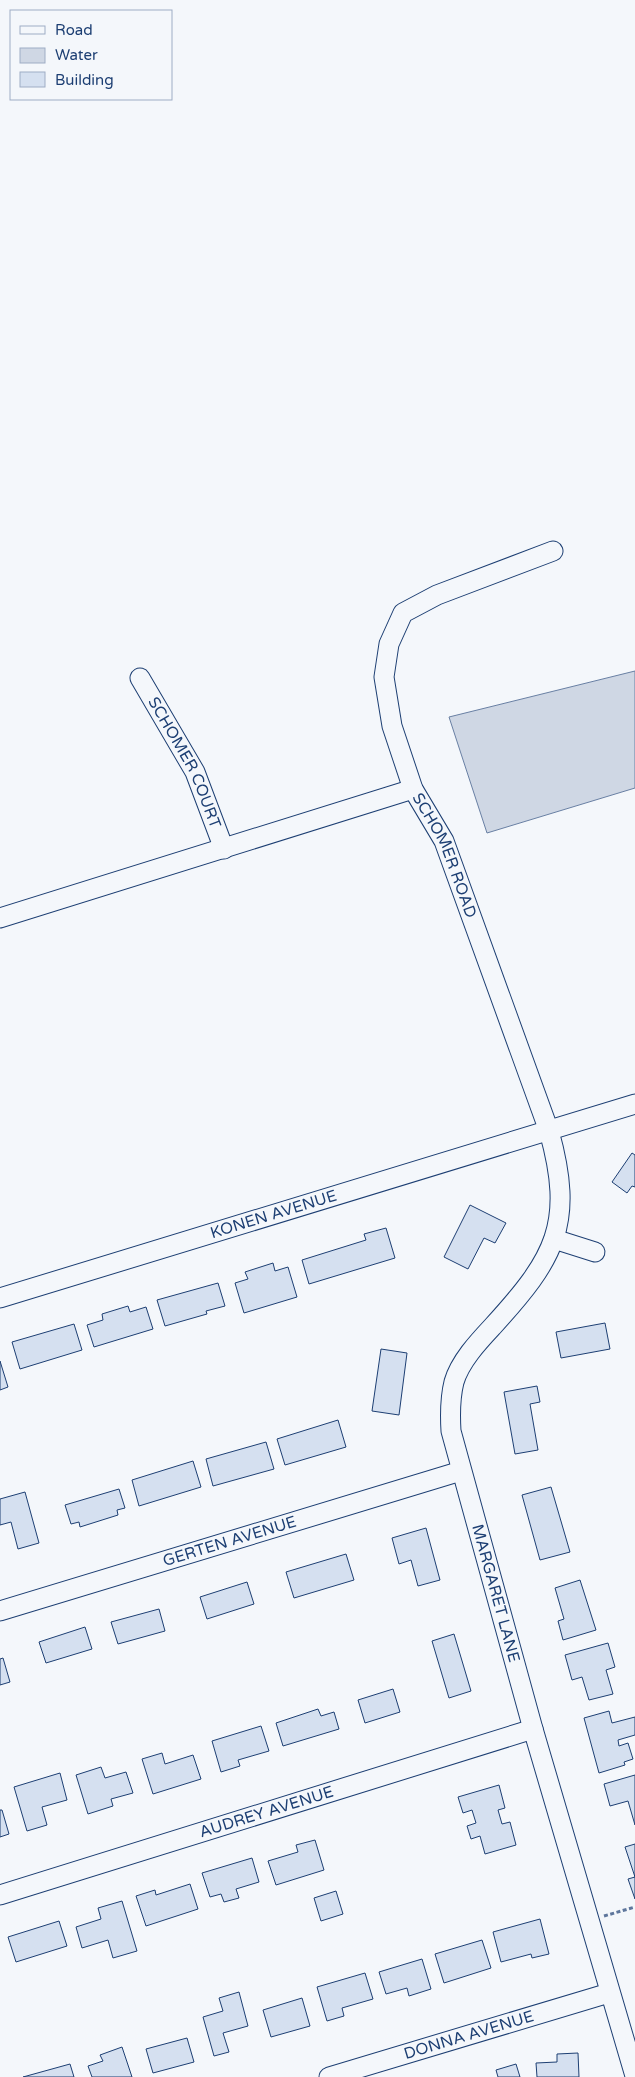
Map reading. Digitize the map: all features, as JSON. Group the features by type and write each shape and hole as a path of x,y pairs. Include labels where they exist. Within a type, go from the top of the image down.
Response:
{"street":[{"path":"413,789 392,726 384,677 389,644 403,613 437,595 553,551"},
{"name":"SCHOMER COURT","path":"140,678 195,772 224,849"},
{"name":"SCHOMER ROAD","path":"0,918 413,789 444,841 549,1131"},
{"path":"549,1131 635,1104"},
{"name":"MARGARET LANE","path":"549,1131 558,1162 561,1192 559,1221 554,1239 544,1262 527,1289 477,1343 454,1380 450,1401 451,1431 460,1471 532,1729 635,2076"},
{"name":"KONEN AVENUE","path":"0,1298 549,1131"},
{"path":"554,1239 595,1252"},
{"name":"GERTEN AVENUE","path":"0,1611 460,1471"},
{"name":"AUDREY AVENUE","path":"0,1895 532,1729"},
{"name":"DONNA AVENUE","path":"329,2077 609,1993"}],"path":[{"path":"588,1920 635,1907"}],"water":[{"path":"635,671 635,788 487,833 449,717"}],"building":[{"path":"632,1153 635,1155 635,1187 632,1186 627,1193 612,1182"},
{"path":"470,1205 506,1223 495,1243 484,1238 468,1269 444,1257"},
{"path":"386,1228 395,1258 309,1284 302,1260 366,1240 364,1234"},
{"path":"273,1263 275,1271 288,1267 297,1297 244,1313 235,1283 248,1279 245,1272"},
{"path":"218,1283 225,1306 206,1311 207,1314 165,1326 157,1300"},
{"path":"128,1306 130,1312 146,1307 153,1329 94,1347 87,1325 103,1320 102,1314"},
{"path":"605,1323 610,1349 561,1358 556,1332"},
{"path":"74,1324 82,1350 20,1369 12,1342"},
{"path":"381,1349 407,1353 399,1415 372,1411"},
{"path":"0,1361 8,1387 0,1390"},
{"path":"537,1386 540,1402 530,1404 538,1450 515,1454 504,1392"},
{"path":"338,1420 346,1447 285,1465 277,1439"},
{"path":"266,1442 274,1469 213,1486 206,1459"},
{"path":"193,1461 201,1487 139,1506 132,1480"},
{"path":"551,1487 570,1552 540,1560 522,1495"},
{"path":"119,1489 125,1508 117,1510 118,1515 80,1527 79,1522 71,1524 65,1505"},
{"path":"25,1492 39,1543 18,1549 11,1522 0,1525 0,1499"},
{"path":"426,1528 440,1580 418,1586 411,1560 399,1564 392,1538"},
{"path":"346,1554 354,1580 294,1598 286,1572"},
{"path":"580,1580 596,1630 563,1640 558,1621 564,1619 555,1588"},
{"path":"247,1582 254,1604 207,1619 200,1597"},
{"path":"159,1609 165,1631 118,1644 111,1622"},
{"path":"85,1627 92,1649 46,1663 39,1642"},
{"path":"454,1634 471,1691 449,1698 432,1641"},
{"path":"608,1643 615,1667 606,1670 613,1694 589,1700 582,1677 572,1680 565,1655"},
{"path":"3,1658 10,1682 0,1685 0,1659"},
{"path":"393,1689 400,1712 365,1723 358,1700"},
{"path":"318,1709 321,1716 334,1712 339,1729 283,1746 276,1723"},
{"path":"609,1711 612,1723 635,1717 635,1735 618,1740 619,1746 628,1743 633,1759 624,1762 625,1765 599,1773 584,1718"},
{"path":"261,1726 269,1751 238,1760 240,1766 221,1772 212,1741"},
{"path":"162,1753 165,1764 193,1755 201,1779 153,1794 142,1759"},
{"path":"101,1767 105,1778 126,1772 133,1793 111,1799 113,1806 88,1814 76,1775"},
{"path":"60,1773 67,1800 42,1807 47,1825 27,1831 14,1787"},
{"path":"635,1775 635,1825 628,1801 610,1806 604,1784"},
{"path":"499,1785 505,1808 498,1810 502,1824 510,1822 516,1845 485,1854 480,1836 471,1839 467,1826 476,1823 472,1810 463,1813 458,1797"},
{"path":"0,1810 2,1810 9,1834 0,1837"},
{"path":"315,1840 324,1870 276,1885 268,1861 298,1852 296,1845"},
{"path":"635,1844 635,1877 625,1847"},
{"path":"252,1858 259,1882 236,1889 239,1898 224,1902 221,1894 210,1897 202,1873"},
{"path":"635,1877 635,1899 628,1879"},
{"path":"190,1884 198,1909 146,1926 136,1896 155,1890 156,1895"},
{"path":"336,1891 343,1914 321,1921 314,1898"},
{"path":"122,1901 137,1951 113,1958 108,1940 82,1948 76,1927 101,1919 98,1908"},
{"path":"540,1919 549,1954 532,1958 531,1954 501,1962 493,1932"},
{"path":"59,1921 67,1946 16,1962 8,1937"},
{"path":"482,1940 491,1968 444,1983 435,1954"},
{"path":"422,1959 431,1989 409,1996 407,1988 386,1994 379,1972"},
{"path":"365,1973 373,1999 342,2008 344,2016 327,2021 317,1987"},
{"path":"239,1992 248,2026 223,2033 229,2052 214,2056 203,2017 223,2011 219,1998"},
{"path":"302,1998 310,2026 271,2037 263,2010"},
{"path":"187,2038 194,2062 153,2073 146,2049"},
{"path":"122,2047 132,2077 92,2077 88,2066 103,2061 100,2055"},
{"path":"578,2053 579,2077 537,2077 536,2063 557,2062 557,2054"},
{"path":"70,2064 74,2077 23,2077"},
{"path":"516,2064 520,2077 498,2077 496,2070"}]}
